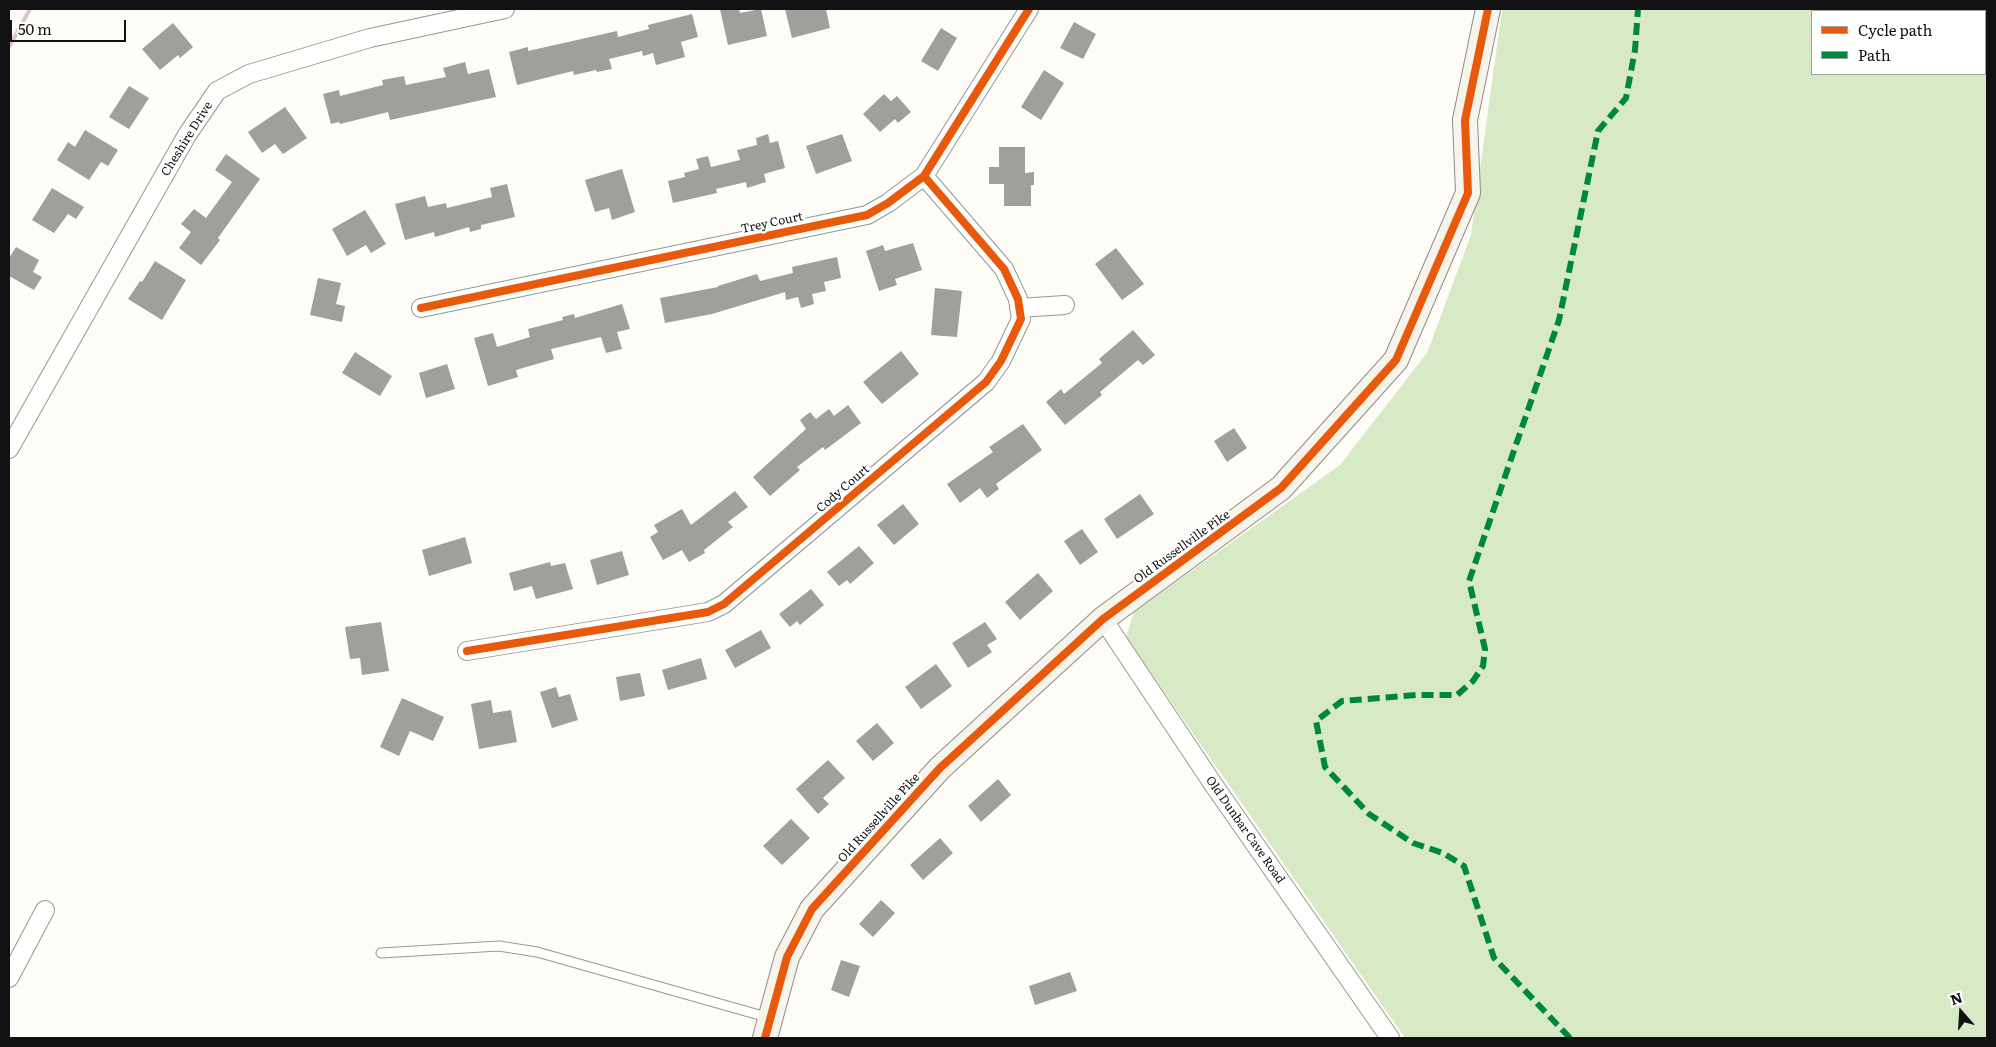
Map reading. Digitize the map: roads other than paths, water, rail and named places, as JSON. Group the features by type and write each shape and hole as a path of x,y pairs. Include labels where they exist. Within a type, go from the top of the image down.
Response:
{"street":[{"name":"Cheshire Drive","path":"9,449 186,135 217,91 249,74 370,38 505,9"},
{"name":"Trey Court","path":"421,308 867,214 888,204 924,176 1029,9"},
{"name":"Old Russellville Pike","path":"768,1028 787,957 812,909 940,768 1104,619 1281,488 1396,360 1468,193 1466,120 1488,9"},
{"path":"924,176 1004,270 1018,299 1020,308 1065,305"},
{"name":"Cody Court","path":"467,651 708,612 724,604 986,382 1001,361 1021,318 1020,308"},
{"name":"Old Dunbar Cave Road","path":"1104,619 1214,784 1390,1038"},
{"path":"9,978 45,910"}],"lane":[{"path":"381,953 499,946 537,952 768,1028"}],"railway":[{"path":"9,47 30,9"}]}
